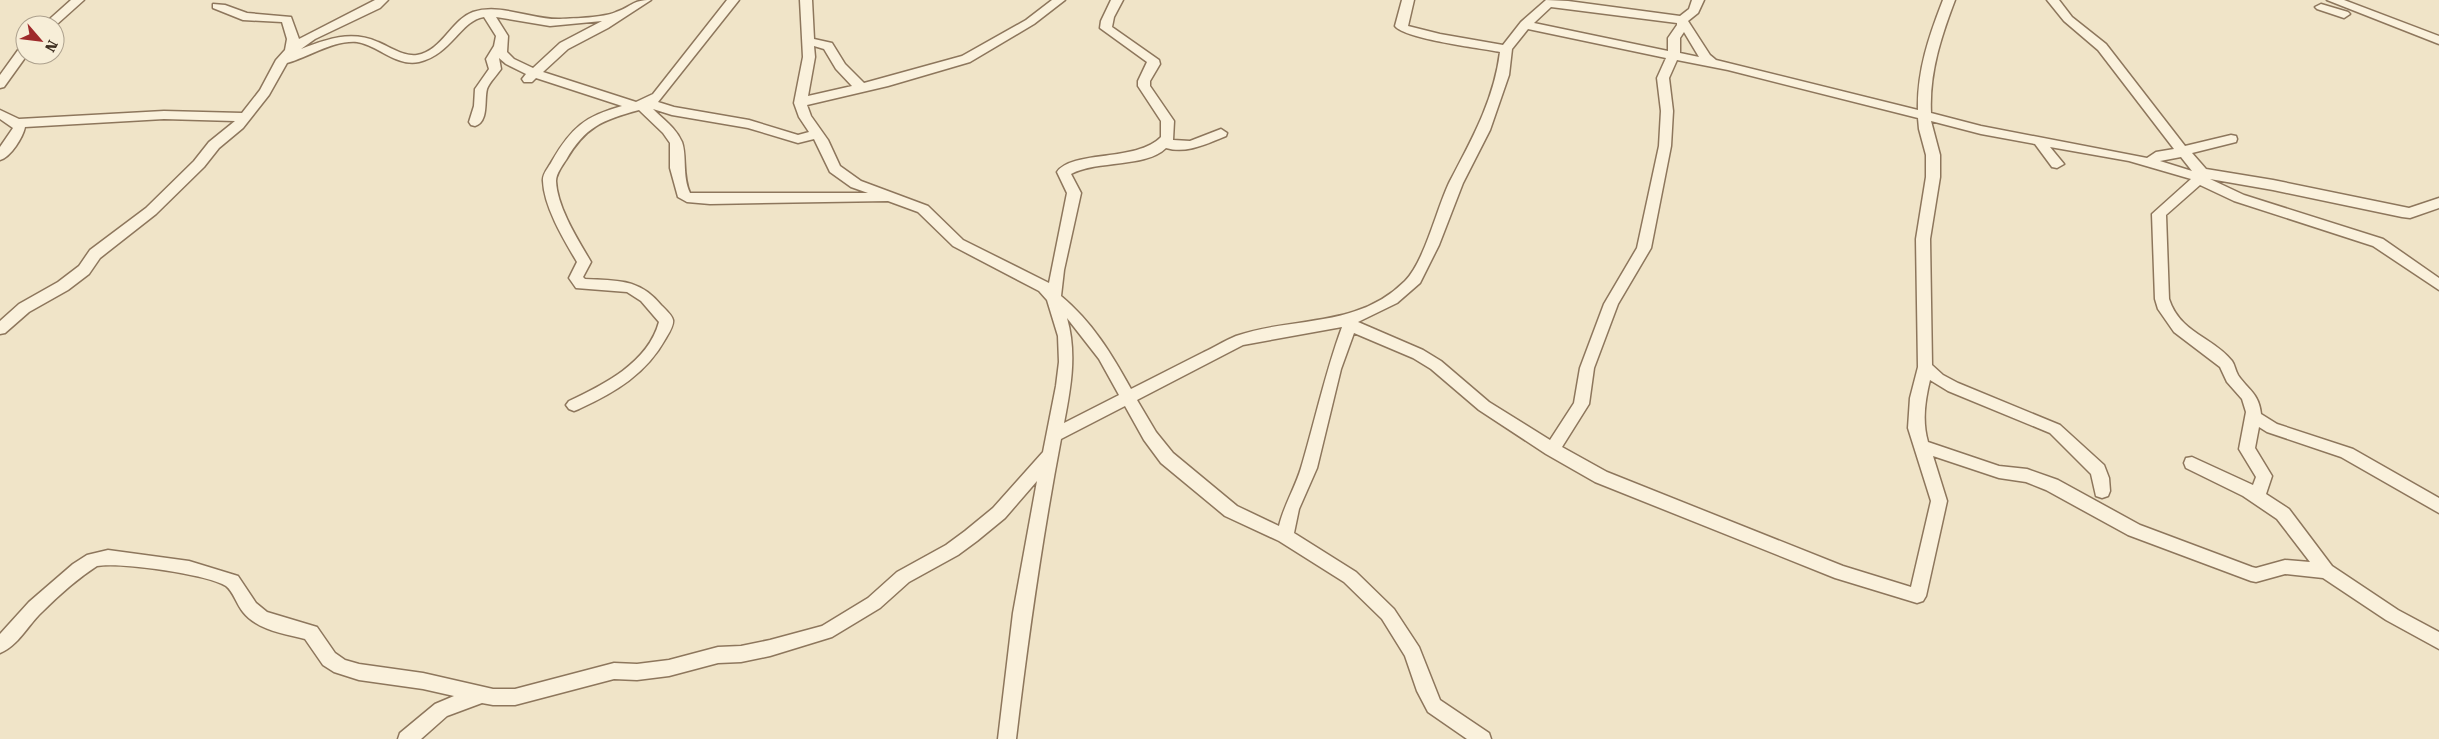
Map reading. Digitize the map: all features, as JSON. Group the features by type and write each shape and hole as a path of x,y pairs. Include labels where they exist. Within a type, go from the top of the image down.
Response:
{"street":[{"path":"61,15 78,0"},
{"path":"0,329 24,308 63,286 84,270 95,254 151,211 199,164 214,145 239,125 265,92 282,60 291,50 311,36 376,6 382,0"},
{"path":"475,0 483,14 502,36 500,49 502,56 531,77 641,105 732,120 778,132 798,140 818,134"},
{"path":"531,77 573,40 645,0"},
{"path":"574,405 622,382 640,366 664,330 666,321 649,300 636,288 581,284 578,281 576,278 584,262 565,229 548,183 576,134 604,116 641,105 657,97 733,0"},
{"path":"806,0 809,57 800,103 805,117 818,134 830,155 835,170 856,184 923,209 958,242 990,261 1028,277 1078,319 1104,355 1150,436 1166,458 1231,511 1285,536 1329,563 1369,594 1388,614 1413,653 1426,691 1434,706 1482,739"},
{"path":"800,103 816,97 862,88 966,59 1030,22 1059,0"},
{"path":"1007,739 1022,613 1034,536 1054,436 1066,362 1065,336 1054,298 1061,250 1074,194 1064,172 1078,165 1150,152 1165,142 1170,125 1144,86 1144,81 1154,64 1153,60 1136,51 1105,25 1117,0"},
{"path":"1408,0 1401,24 1404,29 1440,38 1506,49"},
{"path":"1054,436 1239,342 1261,335 1351,322 1392,299 1415,279 1436,236 1456,183 1484,130 1503,75 1506,49 1525,25 1548,3 1588,3 1682,20 1694,11 1698,0"},
{"path":"1351,322 1418,354 1436,366 1484,406 1552,450 1601,477 1841,573 1917,596 1939,501 1916,428 1916,414 1925,367 1923,239 1933,177 1933,155 1927,139 1924,115 1928,63 1934,39 1949,0"},
{"path":"2054,0 2068,19 2102,47 2146,108 2199,168 2199,176 2179,198 2159,214 2162,299 2165,309 2179,328 2226,364 2232,378 2249,396 2254,416 2247,449 2264,476 2257,496"},
{"path":"2333,0 2439,40"},
{"path":"218,6 228,8 240,16 286,19 293,39 291,50"},
{"path":"2321,7 2337,10 2360,21 2374,24 2389,22"},
{"path":"282,60 350,38 362,40 412,59 426,57 436,53 460,26 483,14 549,23 619,16"},
{"path":"1552,450 1581,404 1587,368 1595,343 1612,304 1644,248 1665,146 1667,111 1663,78 1665,70 1674,54 1673,44 1683,26 1682,20"},
{"path":"1682,20 1705,57 1712,63"},
{"path":"1525,25 1614,45 1674,54 1980,130 2150,162 2199,176 2273,185 2410,213 2439,203"},
{"path":"808,41 828,46 840,66 862,88"},
{"path":"475,122 480,106 481,89 494,70 492,59 501,44"},
{"path":"0,84 15,63"},
{"path":"641,105 668,130 676,143 677,168 683,194 687,197 710,200 894,198"},
{"path":"0,114 18,127"},
{"path":"0,138 18,127 164,115 244,117"},
{"path":"0,156 18,127"},
{"path":"1165,142 1172,147 1179,148 1221,133"},
{"path":"2150,162 2162,155 2231,139"},
{"path":"2039,140 2057,164"},
{"path":"2199,176 2238,198 2284,211 2332,230 2378,242 2439,285"},
{"path":"1285,536 1291,509 1309,468 1334,369 1351,322"},
{"path":"1925,367 1948,385 2055,429 2098,470 2102,491"},
{"path":"2254,416 2272,428 2347,453 2439,506"},
{"path":"1921,446 1999,472 2027,476 2052,485 2134,530 2251,574 2256,575 2285,567 2326,571"},
{"path":"0,645 13,634 35,607 79,569 93,560 108,557 128,558 189,568 232,581 243,599 256,612 279,625 311,633 329,659 340,666 359,672 423,681 480,694 515,697 614,671 646,672 669,668 718,655 741,654 770,648 826,632 874,603 903,577 952,550 971,536 999,513 1050,455"},
{"path":"2192,463 2257,496 2290,521 2326,571 2392,615 2439,641"},
{"path":"407,739 442,710 480,694"}]}
